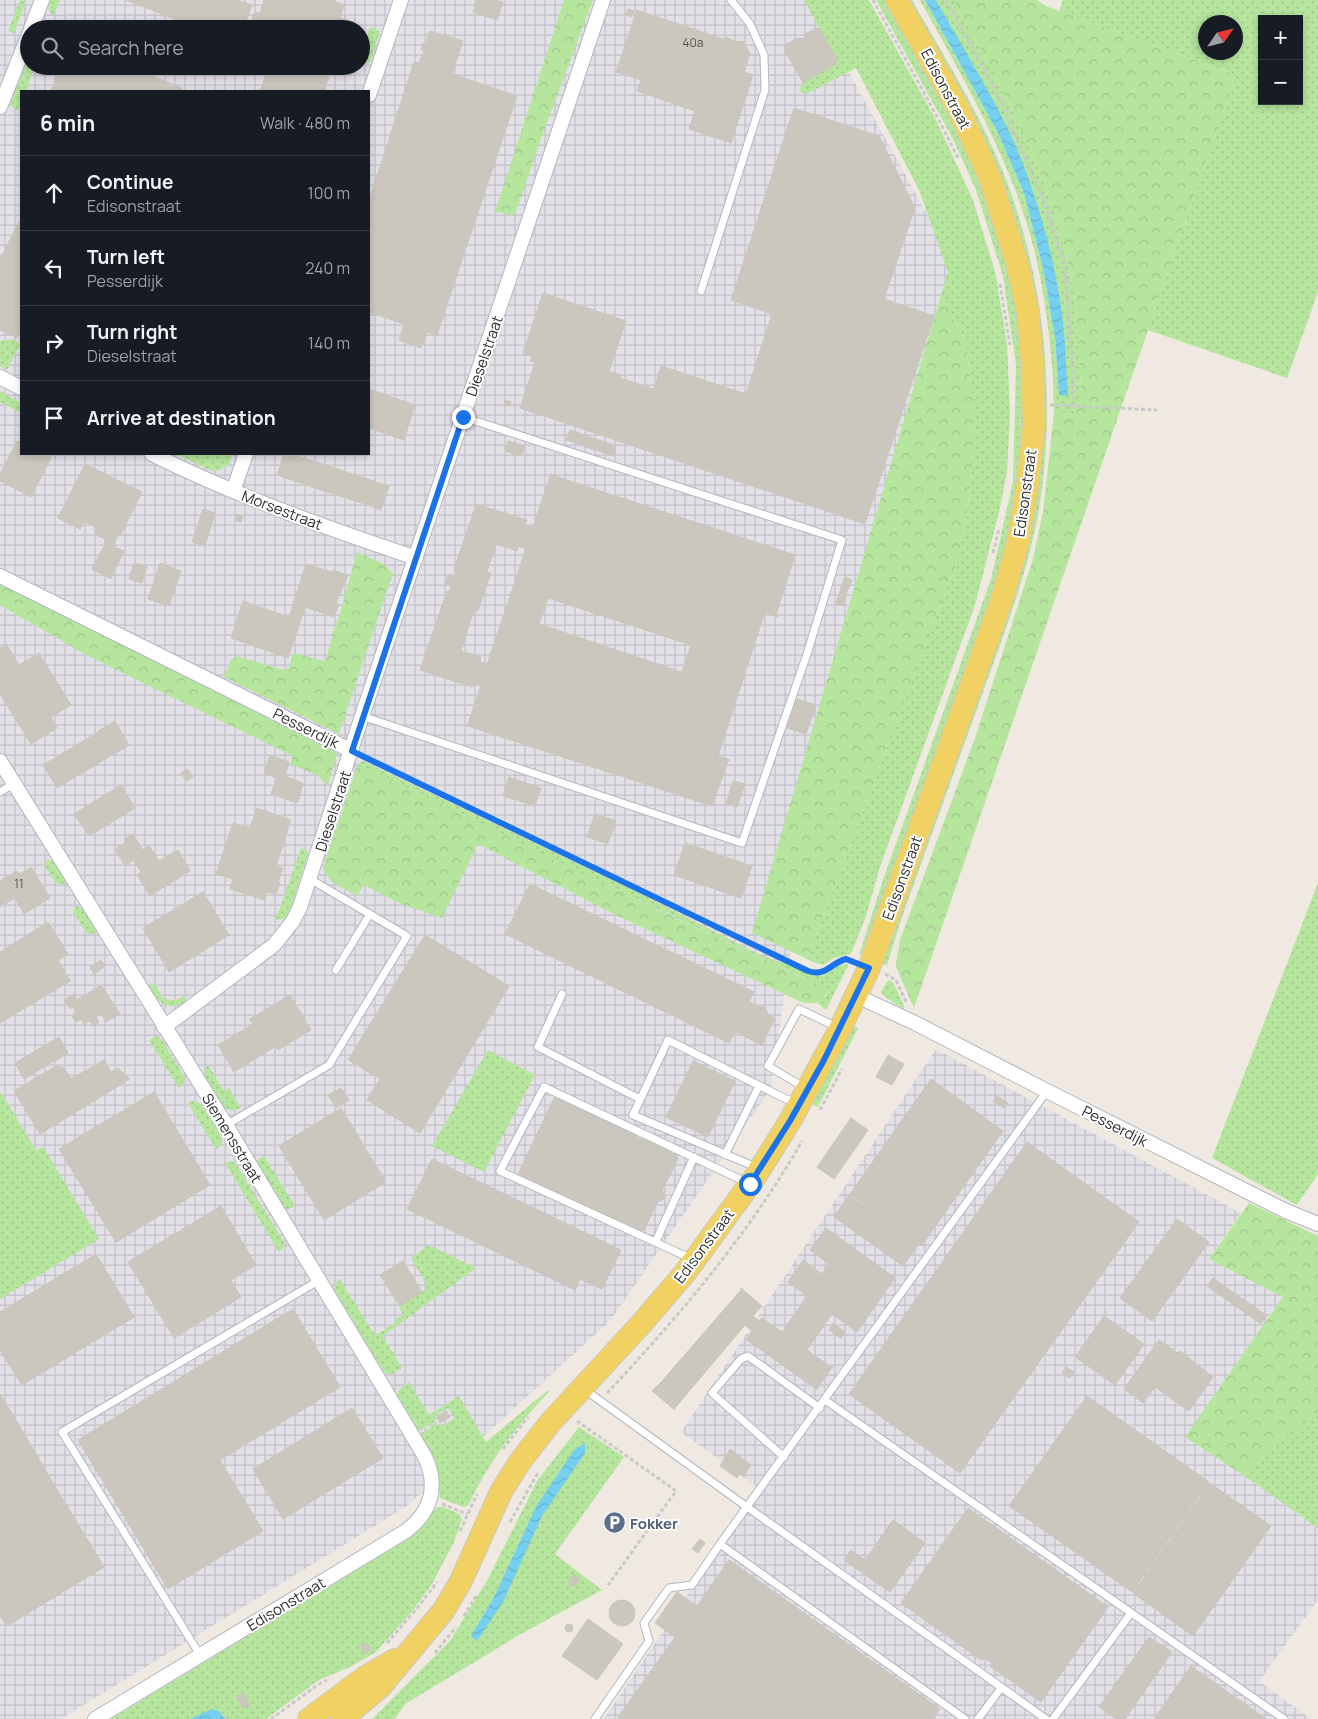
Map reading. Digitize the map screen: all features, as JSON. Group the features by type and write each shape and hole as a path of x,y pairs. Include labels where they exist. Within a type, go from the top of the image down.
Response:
{"main road":[{"name":"Edisonstraat","path":"342,1719 380,1687 444,1610 461,1581 501,1492 519,1463 550,1423 642,1323 695,1260 755,1177 804,1095 856,996 951,742 1002,598 1018,542 1027,489 1034,426 1028,312 1017,263 990,178 958,108 897,0"},
{"name":"Edisonstraat","path":"309,1719 364,1678 408,1652"}],"street":[{"path":"34,20 42,0"},
{"path":"370,92 401,0"},
{"name":"Dieselstraat","path":"164,1027 274,945 294,921 310,879 362,716 603,0"},
{"path":"0,107 20,57"},
{"path":"0,377 20,387"},
{"name":"Morsestraat","path":"154,455 234,491 342,533 416,558"},
{"path":"234,491 246,455"},
{"name":"Pesserdijk","path":"0,576 352,751"},
{"name":"Siemensstraat","path":"0,762 226,1126 424,1455 432,1481 430,1499"},
{"name":"Pesserdijk","path":"856,996 915,1023 1286,1211 1318,1224"},
{"name":"Edisonstraat","path":"95,1719 406,1531 420,1519 430,1499"}],"lane":[{"path":"701,291 765,90 764,55 750,24 731,0"},
{"path":"362,716 742,843 804,663 842,540 463,417"},
{"path":"0,792 14,784"},
{"path":"226,1126 329,1065 407,936 310,879"},
{"path":"336,970 370,914"},
{"path":"562,994 538,1047 640,1099"},
{"path":"755,1177 726,1155 633,1115 668,1040 786,1099 804,1095 795,1082 768,1066 799,1009 840,1029"},
{"path":"726,1155 759,1086"},
{"path":"695,1260 500,1171 544,1087 694,1157 755,1177"},
{"path":"596,1719 649,1641 644,1623 669,1588 692,1585 1047,1091"},
{"path":"656,1242 694,1157"},
{"path":"200,1655 62,1432 318,1281"},
{"path":"784,1457 712,1393 741,1359 748,1356 820,1408"},
{"path":"582,1388 747,1508 1046,1719"},
{"path":"825,1400 1284,1719"},
{"path":"720,1544 965,1719"},
{"path":"1053,1719 1131,1613"},
{"path":"978,1719 1001,1688"}],"path":[{"name":"Edisonstraat","path":"873,0 940,122 960,163"},
{"path":"946,0 998,95 1043,198 1065,267 1075,406"},
{"path":"1000,283 1011,352"},
{"path":"1050,396 1050,412"},
{"path":"1050,405 1157,410"},
{"name":"Edisonstraat","path":"993,555 1001,520"},
{"name":"Pesserdijk","path":"352,751 808,971 823,972 842,960 867,965"},
{"path":"867,965 896,980 915,1023"},
{"path":"562,1410 676,1491 608,1585"},
{"path":"430,1499 467,1514"}],"shaded area":[{"path":"0,0 809,0 960,274 802,872 771,1088 610,1321 407,1506 61,1719 0,1719"},
{"path":"936,1049 1241,1213 1209,1259 1318,1313 1318,1411 1243,1475 1318,1528 1318,1600 1259,1681 1311,1719 604,1719 759,1488 681,1432"}],"green space":[{"path":"20,0 26,1 14,33 8,31"},
{"path":"50,0 60,0 53,16 49,9"},
{"path":"564,0 593,0 539,144 515,215 495,212"},
{"path":"804,0 869,0 936,120 973,200 995,271 1007,343 1010,414 1007,472 999,512 975,605 880,867 866,916 852,952 835,958 826,964 820,964 807,959 956,564 965,529 972,470 974,412 966,342 941,295 948,272 919,190 856,68 807,94 799,91 803,83 836,64 837,60"},
{"path":"876,0 886,0 961,136 981,178 1006,252 1021,335 1024,433 1017,495 999,580 874,926 859,955 883,880 991,579 1013,482 1016,365 1003,276 976,190 953,139"},
{"path":"907,0 912,0 963,90 998,159 1007,182 1029,256 1037,295 1043,333 1047,411 1046,450 1038,515 1018,594 901,920 887,965 882,964 1035,507 1028,264"},
{"path":"920,0 925,0 997,131 1024,193 1043,267 1055,337 1059,395 1067,395 1064,330 1034,194 1005,123 936,0 953,0 999,83 1039,170 1055,214 1076,306 1080,399 1076,414 1054,412 1051,352 1046,312 1036,258 1016,191 971,93"},
{"path":"953,0 1037,0 1059,11 1236,75 914,1008 896,967 900,940 975,738 1033,559 1043,512 1054,412 1075,414 1078,407 1080,384 1076,306 1055,214 1020,126 999,83"},
{"path":"1063,0 1318,0 1318,292 1287,378 1148,330 1236,75 1059,11"},
{"path":"370,27 380,31 370,62"},
{"path":"22,75 32,75 26,90 20,90 18,111 10,105"},
{"path":"941,295 966,342 974,412 972,470 965,529 956,564 807,959 752,933"},
{"path":"12,339 20,344 7,370 0,366 0,341"},
{"path":"0,391 20,402 19,412 0,402"},
{"path":"178,455 233,455 229,464 219,470 212,471"},
{"path":"357,552 382,563 393,573 339,734 224,677 231,660 237,656 284,670 289,668 292,656 295,653 323,661 326,660"},
{"path":"0,583 337,753 328,786 317,775 290,764 293,756 86,655 0,605"},
{"path":"363,761 631,889 762,956 822,976 837,966 848,964 848,966 826,1010 817,1003 826,996 828,989 543,855 358,764"},
{"path":"358,764 673,917 828,989 826,994 818,1002 801,1002 618,916 478,844 442,918 399,903 364,885 357,896 331,880 324,872 323,867"},
{"path":"301,848 308,851 308,854 290,910 285,919 274,920 280,908"},
{"path":"49,859 59,870 64,884 59,885 48,872 45,863"},
{"path":"1318,883 1318,1174 1297,1205 1212,1158"},
{"path":"77,906 82,908 95,928 95,932 92,934 86,933 74,913 74,908"},
{"path":"889,980 894,984 904,1006 903,1009 881,992"},
{"path":"154,983 164,999 176,1000 184,996 187,1001 174,1006 164,1004 156,997 149,986"},
{"path":"853,1027 858,1028 818,1107 811,1104"},
{"path":"156,1036 161,1038 183,1075 185,1081 179,1088 149,1040"},
{"path":"488,1050 535,1075 484,1172 432,1146"},
{"path":"208,1065 224,1091 229,1088 241,1108 231,1111 217,1099 205,1074 205,1069"},
{"path":"0,1091 36,1150 43,1147 99,1239 0,1299"},
{"path":"192,1101 201,1104 221,1135 221,1144 216,1149 188,1103"},
{"path":"264,1156 295,1206 285,1211 255,1161"},
{"path":"231,1161 236,1164 284,1242 283,1249 279,1252 225,1163"},
{"path":"1249,1203 1318,1236 1318,1411 1243,1475 1185,1437 1283,1297 1209,1259"},
{"path":"429,1245 476,1268 383,1336 402,1368 393,1374 385,1374 334,1289 339,1278 376,1335 395,1323 396,1319 403,1315 399,1307 426,1288 425,1282 411,1258"},
{"path":"409,1382 429,1415 459,1396 486,1442 548,1390 549,1392 504,1444 485,1473 469,1504 463,1507 440,1498 437,1466 420,1434 437,1423 440,1427 455,1418 448,1408 434,1416 436,1421 419,1431 398,1396 398,1391"},
{"path":"1318,1411 1318,1528 1243,1475"},
{"path":"579,1427 624,1457 555,1554 602,1590 526,1631 405,1704 395,1719 372,1719 450,1641 488,1579 537,1481"},
{"path":"443,1507 459,1514 462,1519 454,1542 432,1584 414,1609 376,1652 350,1667 319,1680 266,1719 225,1719 219,1711 190,1719 111,1719 408,1539 424,1525 435,1509"}],"water":[{"path":"925,0 936,0 997,107 1026,172 1043,224 1056,278 1064,331 1068,396 1059,395 1055,337 1043,268 1024,193 997,131"},
{"path":"585,1443 585,1453 542,1516 503,1602 477,1641 471,1636 493,1599 537,1505 574,1450"},
{"path":"212,1709 219,1711 225,1719 190,1719"}],"building":[{"path":"126,0 238,0 230,20 177,20"},
{"path":"238,0 252,5 246,20 230,20"},
{"path":"264,0 332,0 344,5 340,18 347,20 252,20 255,12 260,13"},
{"path":"477,0 503,2 497,20 473,12"},
{"path":"628,9 634,11 632,17 626,15"},
{"path":"637,10 723,39 726,37 736,42 744,42 750,54 744,72 753,75 731,143 689,129 695,111 637,91 641,80 616,72"},
{"path":"817,28 820,29 837,60 836,64 803,83 784,49 785,45 797,38 804,38 805,34"},
{"path":"430,31 463,41 452,74 517,96 437,335 427,332 421,348 399,340 404,324 370,312 370,198 414,62 419,63 424,51 421,50 423,43 427,44 428,42 426,41"},
{"path":"57,75 150,75 182,88 181,90 51,90"},
{"path":"266,75 323,75 329,77 324,90 260,90"},
{"path":"794,108 879,136 915,208 884,299 934,316 865,524 520,408 535,362 530,361 532,356 523,353 543,293 626,321 609,371 621,375 620,378 654,389 661,366 746,394 772,314 731,300"},
{"path":"20,222 20,332 17,338 0,330 0,259"},
{"path":"370,389 415,405 404,440 370,428"},
{"path":"505,400 511,402 510,406 504,404"},
{"path":"570,430 616,446 613,456 566,440"},
{"path":"17,441 20,442 20,455 50,455 51,458 31,497 0,481 0,474"},
{"path":"508,441 525,446 521,456 505,451"},
{"path":"284,455 293,455 332,467 324,491 277,475"},
{"path":"85,464 142,492 113,546 124,551 111,579 92,569 107,540 94,534 97,528 84,521 80,529 58,518"},
{"path":"332,467 373,481 365,504 324,491"},
{"path":"551,473 552,475 795,555 776,615 778,617 765,612 718,756 730,760 712,806 467,727 481,685 473,683 472,687 420,670 447,591 449,592 451,586 445,584 448,575 454,577 456,571 454,570 476,504 527,520 525,525 533,527","holes":["496,544 517,551 518,546 526,549 487,664 480,662 481,657 461,651 474,610 478,611 491,573 487,572","548,598 691,645 682,672 539,624"]},
{"path":"373,481 389,486 381,510 365,504"},
{"path":"203,509 215,513 205,546 192,542"},
{"path":"237,514 243,516 241,522 235,520"},
{"path":"134,563 147,566 142,583 129,579"},
{"path":"160,563 181,571 169,606 148,599"},
{"path":"306,564 348,575 336,603 339,604 334,617 305,607 288,658 231,638 243,601 289,617"},
{"path":"845,577 852,580 847,592 840,590"},
{"path":"840,591 847,593 843,606 836,604"},
{"path":"6,644 19,665 39,653 71,705 51,717 57,728 31,744 0,694 0,648"},
{"path":"797,699 816,705 806,734 787,728"},
{"path":"115,721 129,745 113,755 98,731"},
{"path":"98,732 112,755 57,788 43,765"},
{"path":"270,755 289,762 285,776 303,783 297,803 271,794 277,778 264,773"},
{"path":"187,769 193,777 186,781 181,773"},
{"path":"509,777 541,788 535,806 503,796"},
{"path":"733,781 745,784 737,807 726,804"},
{"path":"121,785 135,808 89,836 74,814"},
{"path":"257,808 291,820 276,866 283,868 278,882 280,883 276,894 267,892 264,900 230,889 233,879 216,874 233,823 250,828"},
{"path":"595,814 616,821 608,844 587,837"},
{"path":"133,834 143,850 149,846 159,861 178,850 190,871 150,896 137,875 141,872 134,860 125,866 115,849 126,842 124,839"},
{"path":"685,843 752,866 741,898 674,875"},
{"path":"31,867 50,898 24,914 15,898 0,907 0,881 17,871 20,874"},
{"path":"530,884 754,992 749,1002 760,1007 764,1006 769,1015 775,1018 762,1045 735,1032 729,1043 505,934"},
{"path":"203,892 229,935 169,972 143,928"},
{"path":"48,922 68,954 58,960 70,981 0,1023 0,952"},
{"path":"425,935 509,986 420,1133 367,1100 380,1079 348,1060"},
{"path":"101,960 105,966 94,974 90,967"},
{"path":"101,985 120,1014 106,1022 101,1014 96,1017 99,1022 93,1026 90,1021 84,1024 81,1019 76,1022 72,1016 77,1013 73,1007 70,1009 64,1000 74,994 77,1000"},
{"path":"290,995 311,1030 278,1050 276,1046 234,1072 218,1045 253,1024 250,1019"},
{"path":"59,1037 68,1053 24,1079 15,1063"},
{"path":"888,1055 904,1064 892,1085 876,1077"},
{"path":"104,1060 111,1072 118,1068 130,1079 40,1134 14,1091 56,1066 64,1068 71,1079"},
{"path":"693,1061 735,1081 708,1137 666,1117"},
{"path":"931,1079 1003,1131 922,1245 850,1194"},
{"path":"341,1088 349,1100 336,1108 328,1095"},
{"path":"154,1092 210,1185 116,1242 59,1149"},
{"path":"555,1096 637,1136 638,1139 641,1138 676,1155 678,1159 662,1191 665,1196 663,1200 658,1201 644,1230 639,1232 604,1215 603,1212 600,1213 518,1174"},
{"path":"997,1096 1008,1103 1004,1108 993,1101"},
{"path":"341,1108 386,1182 324,1220 279,1146"},
{"path":"851,1118 868,1130 834,1179 817,1167"},
{"path":"1027,1142 1139,1222 960,1473 849,1394"},
{"path":"432,1159 621,1250 602,1289 580,1279 575,1290 407,1209"},
{"path":"849,1195 919,1244 903,1266 834,1217"},
{"path":"221,1206 256,1265 231,1280 241,1297 174,1338 128,1262"},
{"path":"1177,1219 1209,1242 1152,1321 1120,1298"},
{"path":"826,1228 895,1278 857,1332 832,1314 807,1350 831,1367 833,1366 816,1390 746,1340 752,1331 745,1325 675,1410 652,1391 741,1288 763,1307 753,1316 759,1321 762,1318 782,1332 807,1296 788,1282 803,1260 822,1274 829,1264 810,1250"},
{"path":"96,1254 134,1317 22,1385 0,1350 0,1312"},
{"path":"403,1261 422,1292 400,1306 380,1275"},
{"path":"1213,1278 1267,1316 1261,1324 1207,1286"},
{"path":"293,1309 340,1387 220,1460 263,1531 168,1589 78,1440"},
{"path":"1104,1316 1144,1344 1115,1385 1075,1357"},
{"path":"833,1323 845,1332 841,1338 829,1330"},
{"path":"1159,1340 1178,1353 1180,1351 1213,1377 1189,1411 1155,1387 1143,1403 1124,1389"},
{"path":"1066,1367 1074,1372 1070,1378 1062,1373"},
{"path":"0,1394 38,1457 40,1456 38,1458 104,1567 7,1626 0,1616"},
{"path":"1087,1396 1209,1482 1132,1592 1009,1506"},
{"path":"352,1408 383,1458 283,1519 253,1469"},
{"path":"446,1411 450,1417 440,1423 437,1417"},
{"path":"730,1449 751,1465 743,1477 740,1474 737,1478 720,1466"},
{"path":"1210,1483 1271,1526 1193,1636 1133,1593"},
{"path":"968,1508 1108,1607 1041,1702 990,1666 992,1663 986,1659 981,1660 901,1603"},
{"path":"893,1520 925,1543 890,1592 844,1560 851,1550 865,1560"},
{"path":"700,1539 705,1543 698,1553 692,1549"},
{"path":"729,1560 940,1709 933,1719 617,1719 675,1637 655,1623 677,1592 697,1606"},
{"path":"574,1574 580,1579 574,1587 568,1583"},
{"path":"622,1600 631,1604 635,1613 631,1622 622,1626 613,1622 609,1613 613,1604"},
{"path":"588,1619 623,1644 597,1680 562,1656"},
{"path":"569,1624 573,1628 569,1632 565,1628"},
{"path":"1149,1637 1172,1652 1125,1719 1116,1719 1099,1707"},
{"path":"366,1643 371,1650 365,1654 360,1646"},
{"path":"1191,1666 1266,1719 1154,1719"},
{"path":"243,1693 249,1705 243,1708 236,1697"}],"place":[{"name":"Fokker","path":"614,1523"}],"route":[{"path":"463,417 362,716 352,751 808,971 823,972 846,959 869,968 824,1060 790,1121 750,1184"}]}
